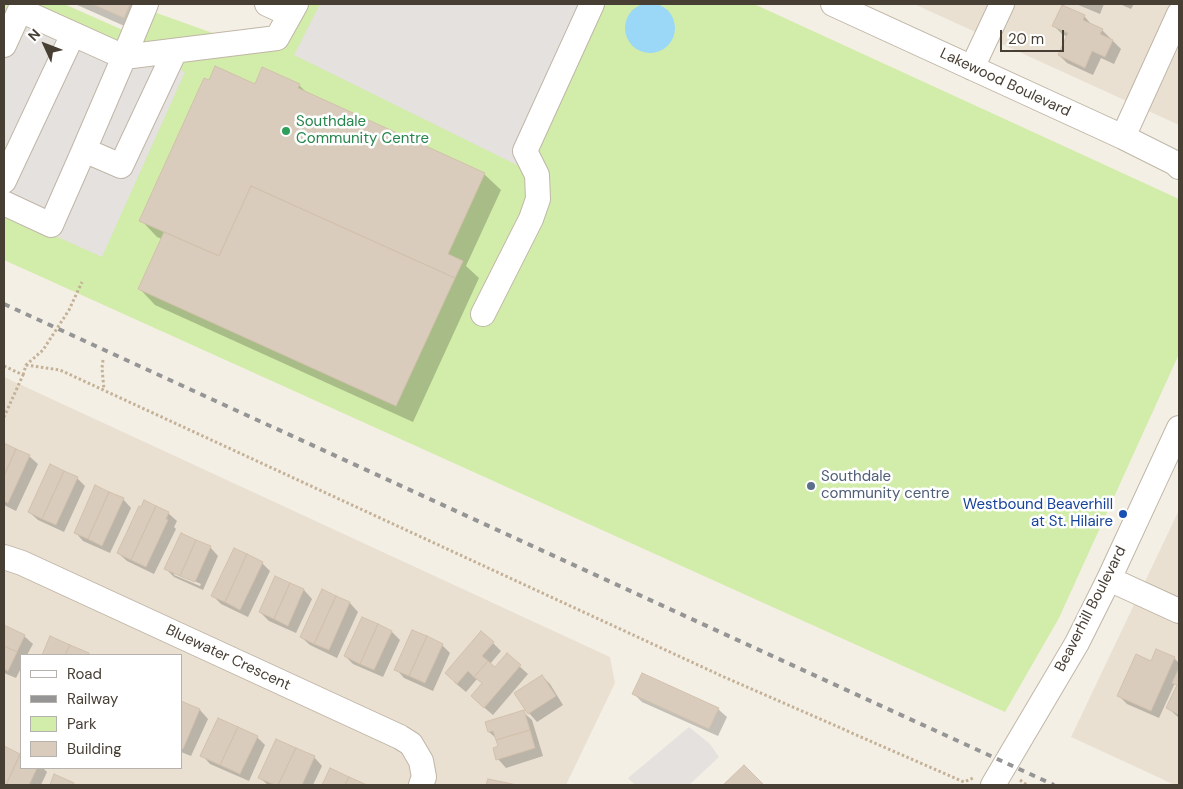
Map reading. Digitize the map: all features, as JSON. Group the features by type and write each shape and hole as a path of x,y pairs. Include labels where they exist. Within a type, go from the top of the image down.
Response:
{"street":[{"path":"4,203 51,225 146,4"},
{"path":"4,45 20,10 124,57 277,38 293,9 266,4"},
{"path":"484,314 532,219 538,199 537,175 525,151 592,4"},
{"name":"Lakewood Boulevard","path":"833,4 1178,164"},
{"path":"972,68 1002,4"},
{"path":"1122,137 1179,14"},
{"path":"4,181 73,34"},
{"path":"84,150 122,166 175,51"},
{"name":"Beaverhill Boulevard","path":"997,779 1076,643 1173,457 1179,428"},
{"name":"Bluewater Crescent","path":"4,557 22,563 400,737 411,744 422,761 424,777 421,785"},
{"path":"1109,579 1179,611"}],"path":[{"path":"4,416 26,365 43,350 69,310 82,282"},
{"path":"103,360 104,390"},
{"path":"26,365 60,370 724,677 964,782 991,769 997,779"},
{"path":"4,366 23,375"}],"shaded area":[{"path":"33,4 185,72 102,257 4,213 4,24"},
{"path":"320,4 601,4 525,169 294,55"},
{"path":"914,4 1179,4 1179,125"},
{"path":"4,377 610,657 615,683 566,785 4,785"},
{"path":"1179,510 1179,785 1175,785 1071,737"},
{"path":"689,727 710,744 719,757 689,785 635,785 628,778"}],"green space":[{"name":"Southdale community centre","path":"4,4 64,4 125,31 137,6 263,51 287,4 754,4 1179,199 1179,354 1059,618 1005,712 4,260"}],"water":[{"path":"650,3 668,10 675,28 668,46 650,53 632,46 625,28 632,10"}],"building":[{"path":"92,4 130,4 124,18"},
{"path":"1062,5 1085,15 1083,20 1103,29 1100,34 1113,40 1105,57 1092,51 1085,68 1058,55 1068,33 1052,26"},
{"name":"Southdale Community Centre","path":"215,66 255,84 262,67 300,84 298,88 485,173 448,254 463,261 455,278 251,186 219,256 139,221 204,78 209,80"},
{"path":"251,186 455,278 396,406 138,289 164,232 219,256"},
{"path":"4,443 16,449 4,476"},
{"path":"16,449 30,455 8,503 4,501 4,476"},
{"path":"50,464 64,471 42,519 28,512"},
{"path":"64,471 78,477 56,525 42,519"},
{"path":"95,485 109,492 88,539 74,533"},
{"path":"109,492 124,498 102,546 88,539"},
{"path":"144,500 156,506 131,560 117,553 139,506 141,507"},
{"path":"156,506 169,512 166,519 168,520 146,567 131,560"},
{"path":"181,533 196,540 180,576 164,569"},
{"path":"196,540 211,546 195,582 180,576"},
{"path":"234,548 247,554 225,602 211,596"},
{"path":"247,554 263,562 240,610 225,602"},
{"path":"275,576 290,583 274,619 259,612"},
{"path":"290,583 304,589 288,626 274,619"},
{"path":"322,589 336,596 314,644 300,637"},
{"path":"336,596 350,602 329,650 314,644"},
{"path":"362,617 378,624 360,664 344,656"},
{"path":"378,624 392,631 374,670 360,664"},
{"path":"4,625 25,635 17,652 4,646"},
{"path":"412,630 427,636 409,676 394,670"},
{"path":"481,631 494,642 482,656 488,661 474,677 468,671 457,684 445,673"},
{"path":"50,636 70,645 66,654 42,654"},
{"path":"427,636 443,644 425,683 409,676"},
{"path":"70,645 89,653 89,654 66,654"},
{"path":"4,646 17,652 8,671 4,669"},
{"path":"1156,649 1175,657 1151,711 1117,696 1136,654 1151,661"},
{"path":"507,653 521,665 484,708 471,696 482,683 474,677 488,661 495,667"},
{"path":"1179,668 1179,715 1166,708 1177,685 1172,683"},
{"path":"642,673 719,708 709,729 632,694"},
{"path":"542,675 556,696 528,714 514,693"},
{"path":"182,701 200,709 182,748"},
{"path":"524,710 530,730 496,740 493,731 488,732 485,722"},
{"path":"218,718 238,727 220,765 200,756"},
{"path":"238,727 258,736 240,774 220,765"},
{"path":"530,730 535,748 496,760 493,748 498,746 496,740"},
{"path":"276,739 296,748 278,785 258,778"},
{"path":"4,746 20,754 6,785 4,785"},
{"path":"296,748 315,756 302,785 278,785"},
{"path":"20,754 20,769 37,769 29,785 6,785"},
{"path":"744,765 764,785 723,785"},
{"path":"330,768 349,777 345,785 322,785"},
{"path":"54,774 74,783 73,785 50,785"},
{"path":"349,777 367,785 345,785"},
{"path":"488,779 517,785 486,785"}],"railway":[{"path":"4,304 1054,785"}],"place":[{"name":"Southdale Community Centre","path":"286,131"},
{"name":"Southdale community centre","path":"811,486"},
{"name":"Westbound Beaverhill at St. Hilaire","path":"1123,514"}]}
